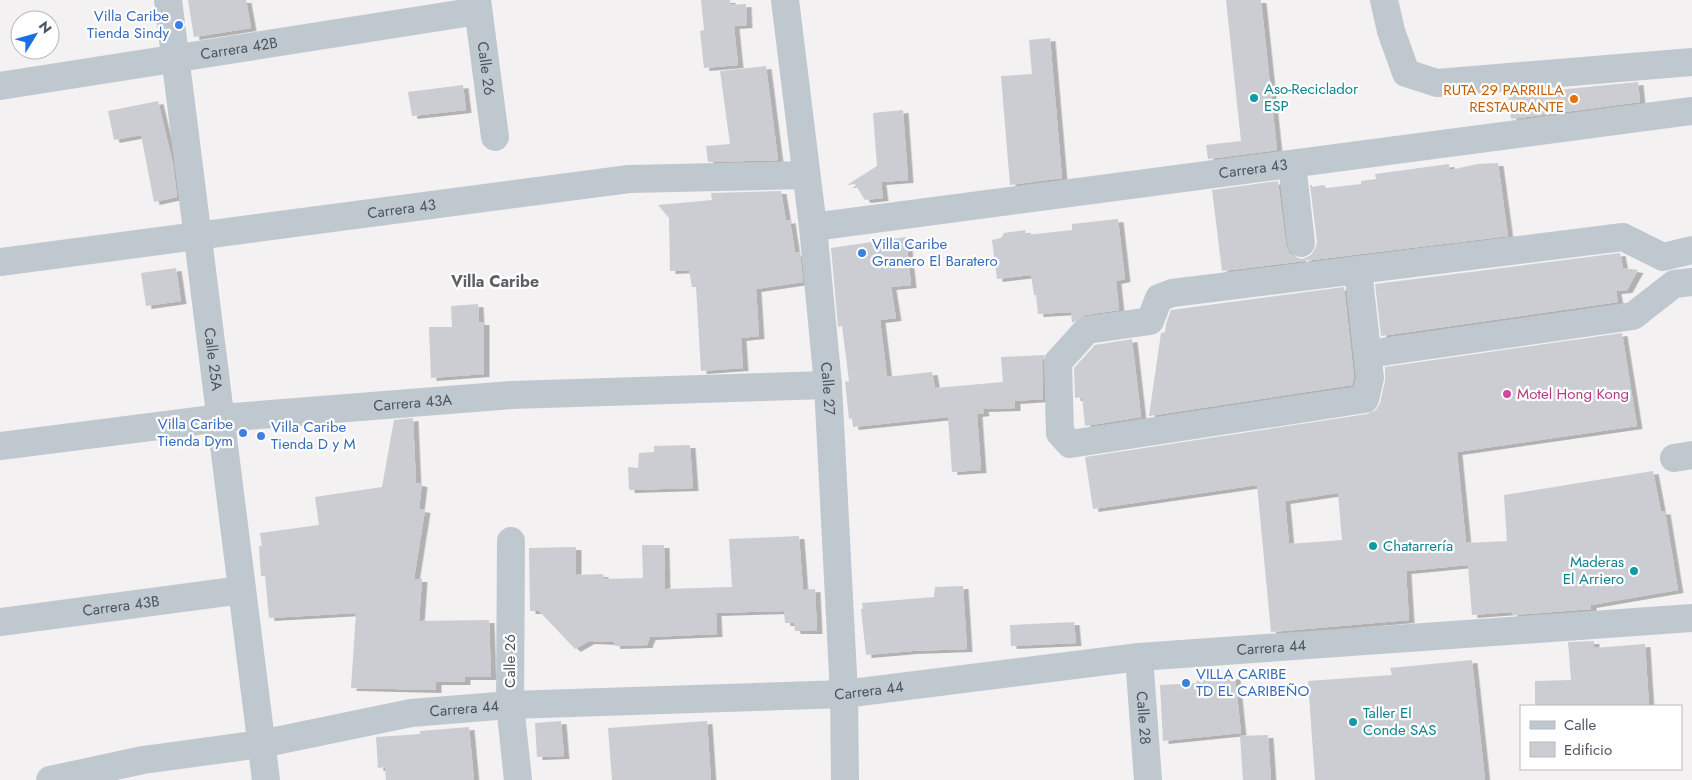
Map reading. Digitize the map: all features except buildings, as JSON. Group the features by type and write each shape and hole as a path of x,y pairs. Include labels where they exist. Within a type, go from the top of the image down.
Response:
{"street":[{"name":"Calle 25A","path":"168,0 266,780"},
{"name":"Calle 27","path":"785,0 813,227 828,385 844,694 845,780"},
{"path":"1384,0 1391,31 1406,73 1437,83 1692,62"},
{"name":"Carrera 42B","path":"0,86 176,59 478,5"},
{"name":"Calle 26","path":"478,5 495,137"},
{"name":"Carrera 43","path":"813,227 1692,111"},
{"path":"1292,164 1301,243"},
{"name":"Carrera 43","path":"0,262 629,179 806,175"},
{"path":"1358,270 1370,378 1365,399 1070,444 1060,433 1058,362 1087,330 1150,321 1159,298 1172,293 1623,237 1663,257 1692,250"},
{"path":"1368,354 1633,316 1674,284 1692,282"},
{"name":"Carrera 43A","path":"0,446 221,418 512,395 828,385"},
{"name":"Calle 26","path":"511,542 510,705 518,780"},
{"name":"Carrera 43B","path":"0,622 242,590"},
{"name":"Carrera 44","path":"50,780 143,760 261,744 411,713 510,705 844,694 1139,657 1692,618"},
{"name":"Calle 28","path":"1139,657 1148,780"}],"place":[{"name":"Villa Caribe Tienda Sindy","path":"179,25"},
{"name":"Aso-Reciclador ESP","path":"1254,98"},
{"name":"RUTA 29 PARRILLA RESTAURANTE","path":"1574,99"},
{"name":"Villa Caribe Granero El Baratero","path":"862,253"},
{"name":"Motel Hong Kong","path":"1507,394"},
{"name":"Villa Caribe Tienda Dym","path":"243,433"},
{"name":"Villa Caribe Tienda D y M","path":"261,436"},
{"name":"Chatarrería","path":"1373,546"},
{"name":"Maderas El Arriero","path":"1634,571"},
{"name":"VILLA CARIBE TD EL CARIBEÑO","path":"1186,683"},
{"name":"Taller El Conde SAS","path":"1353,722"}],"district":[{"name":"Villa Caribe","path":"495,281"}]}
